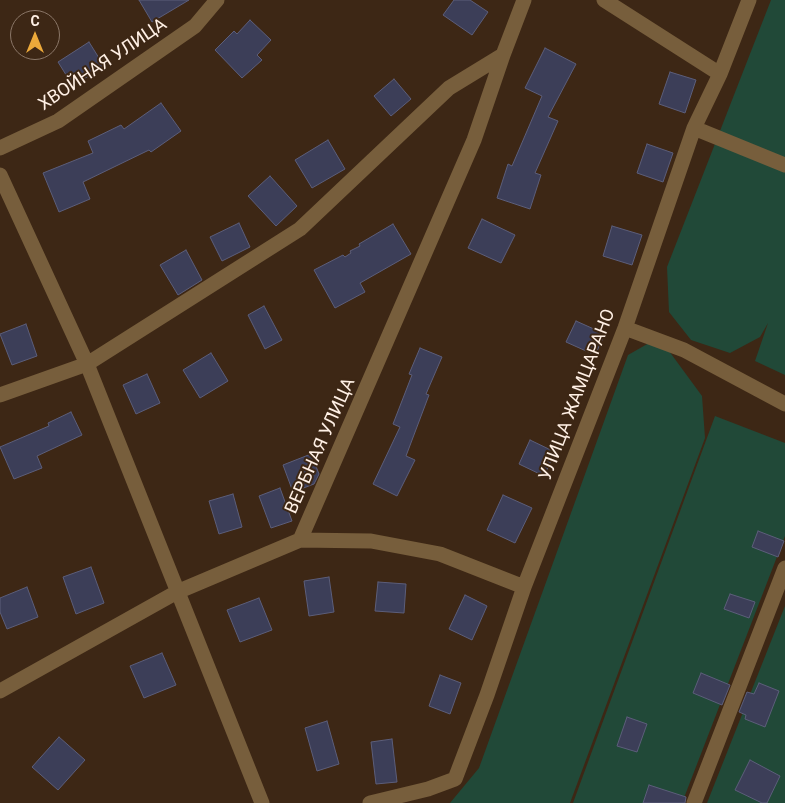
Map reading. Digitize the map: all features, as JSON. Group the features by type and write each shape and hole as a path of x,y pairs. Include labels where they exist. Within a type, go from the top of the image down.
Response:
{"street":[{"name":"ХВОЙНАЯ УЛИЦА","path":"0,148 58,121 195,26 217,0"},
{"name":"ВЕРБНАЯ УЛИЦА","path":"0,691 177,592 300,540 474,140 524,0"},
{"path":"604,0 720,74"},
{"name":"УЛИЦА ЖАМЦАРАНО","path":"370,803 428,789 455,779 487,695 524,588 625,328 694,128 720,74 749,0"},
{"path":"0,395 87,364 300,229 449,88 503,55"},
{"path":"694,128 785,165"},
{"path":"0,175 87,364 262,803"},
{"path":"625,328 684,350 785,404"},
{"path":"300,540 371,541 440,554 524,588"},
{"path":"694,803 785,568"}],"green space":[{"path":"771,0 785,0 785,375 755,361 768,323 760,337 730,353 691,340 669,312 667,267"},
{"path":"649,343 669,351 702,396 705,438 570,803 450,803 479,768 628,355"},
{"path":"715,416 785,443 785,536 682,803 573,803"},
{"path":"785,606 785,803 707,803"}],"building":[{"path":"139,0 189,0 152,22"},
{"path":"454,0 470,0 488,12 472,35 443,15"},
{"path":"250,20 271,40 257,55 262,60 242,78 215,50 234,31 237,34"},
{"path":"89,42 104,66 73,86 58,62"},
{"path":"545,48 576,64 548,117 558,121 535,173 541,175 530,209 497,198 508,164 512,166 542,96 525,88"},
{"path":"670,72 696,80 685,113 659,104"},
{"path":"394,79 411,99 391,116 374,96"},
{"path":"161,103 181,131 151,152 149,150 83,182 90,199 59,212 43,173 93,153 88,141 121,125 124,129"},
{"path":"328,140 345,169 312,188 295,160"},
{"path":"647,144 673,153 663,182 637,173"},
{"path":"270,176 297,206 276,226 248,196"},
{"path":"482,219 515,235 501,263 468,248"},
{"path":"239,223 250,247 222,261 210,237"},
{"path":"393,224 411,254 360,283 365,292 335,308 314,270 343,255 345,257 351,253 350,251 360,246 359,244"},
{"path":"612,226 642,235 632,265 603,256"},
{"path":"186,250 202,280 178,295 160,265"},
{"path":"264,306 282,340 265,349 248,315"},
{"path":"576,321 605,334 595,355 566,342"},
{"path":"26,324 37,356 12,365 0,334"},
{"path":"420,348 442,357 426,394 429,395 406,456 415,460 397,496 373,484 400,427 393,424 412,375 409,374"},
{"path":"211,353 228,381 200,398 183,370"},
{"path":"147,374 160,403 136,414 123,385"},
{"path":"71,412 82,435 37,456 42,468 14,479 0,447 49,426 48,423"},
{"path":"530,440 555,452 544,476 519,464"},
{"path":"311,454 319,474 314,484 293,492 283,465"},
{"path":"280,488 292,521 271,528 259,496"},
{"path":"233,494 242,527 219,534 209,501"},
{"path":"503,495 532,508 515,543 487,530"},
{"path":"758,531 784,541 778,557 752,547"},
{"path":"91,567 104,603 76,614 63,577"},
{"path":"329,577 334,612 309,616 304,581"},
{"path":"378,582 406,584 404,613 375,611"},
{"path":"27,587 38,617 7,629 0,612 0,598"},
{"path":"730,594 755,602 749,618 724,609"},
{"path":"465,595 487,606 472,640 449,629"},
{"path":"259,598 272,630 240,642 227,610"},
{"path":"162,653 176,685 144,698 130,666"},
{"path":"701,673 730,685 722,705 693,693"},
{"path":"440,675 461,683 450,714 429,706"},
{"path":"759,683 779,691 765,727 745,719 746,715 739,712 747,692 754,694"},
{"path":"627,717 647,724 637,752 617,746"},
{"path":"327,721 339,764 317,771 305,728"},
{"path":"59,737 85,760 58,790 32,767"},
{"path":"392,739 397,782 376,784 371,742"},
{"path":"750,760 780,776 767,803 762,803 735,790"},
{"path":"649,785 686,797 685,803 643,803"}]}
